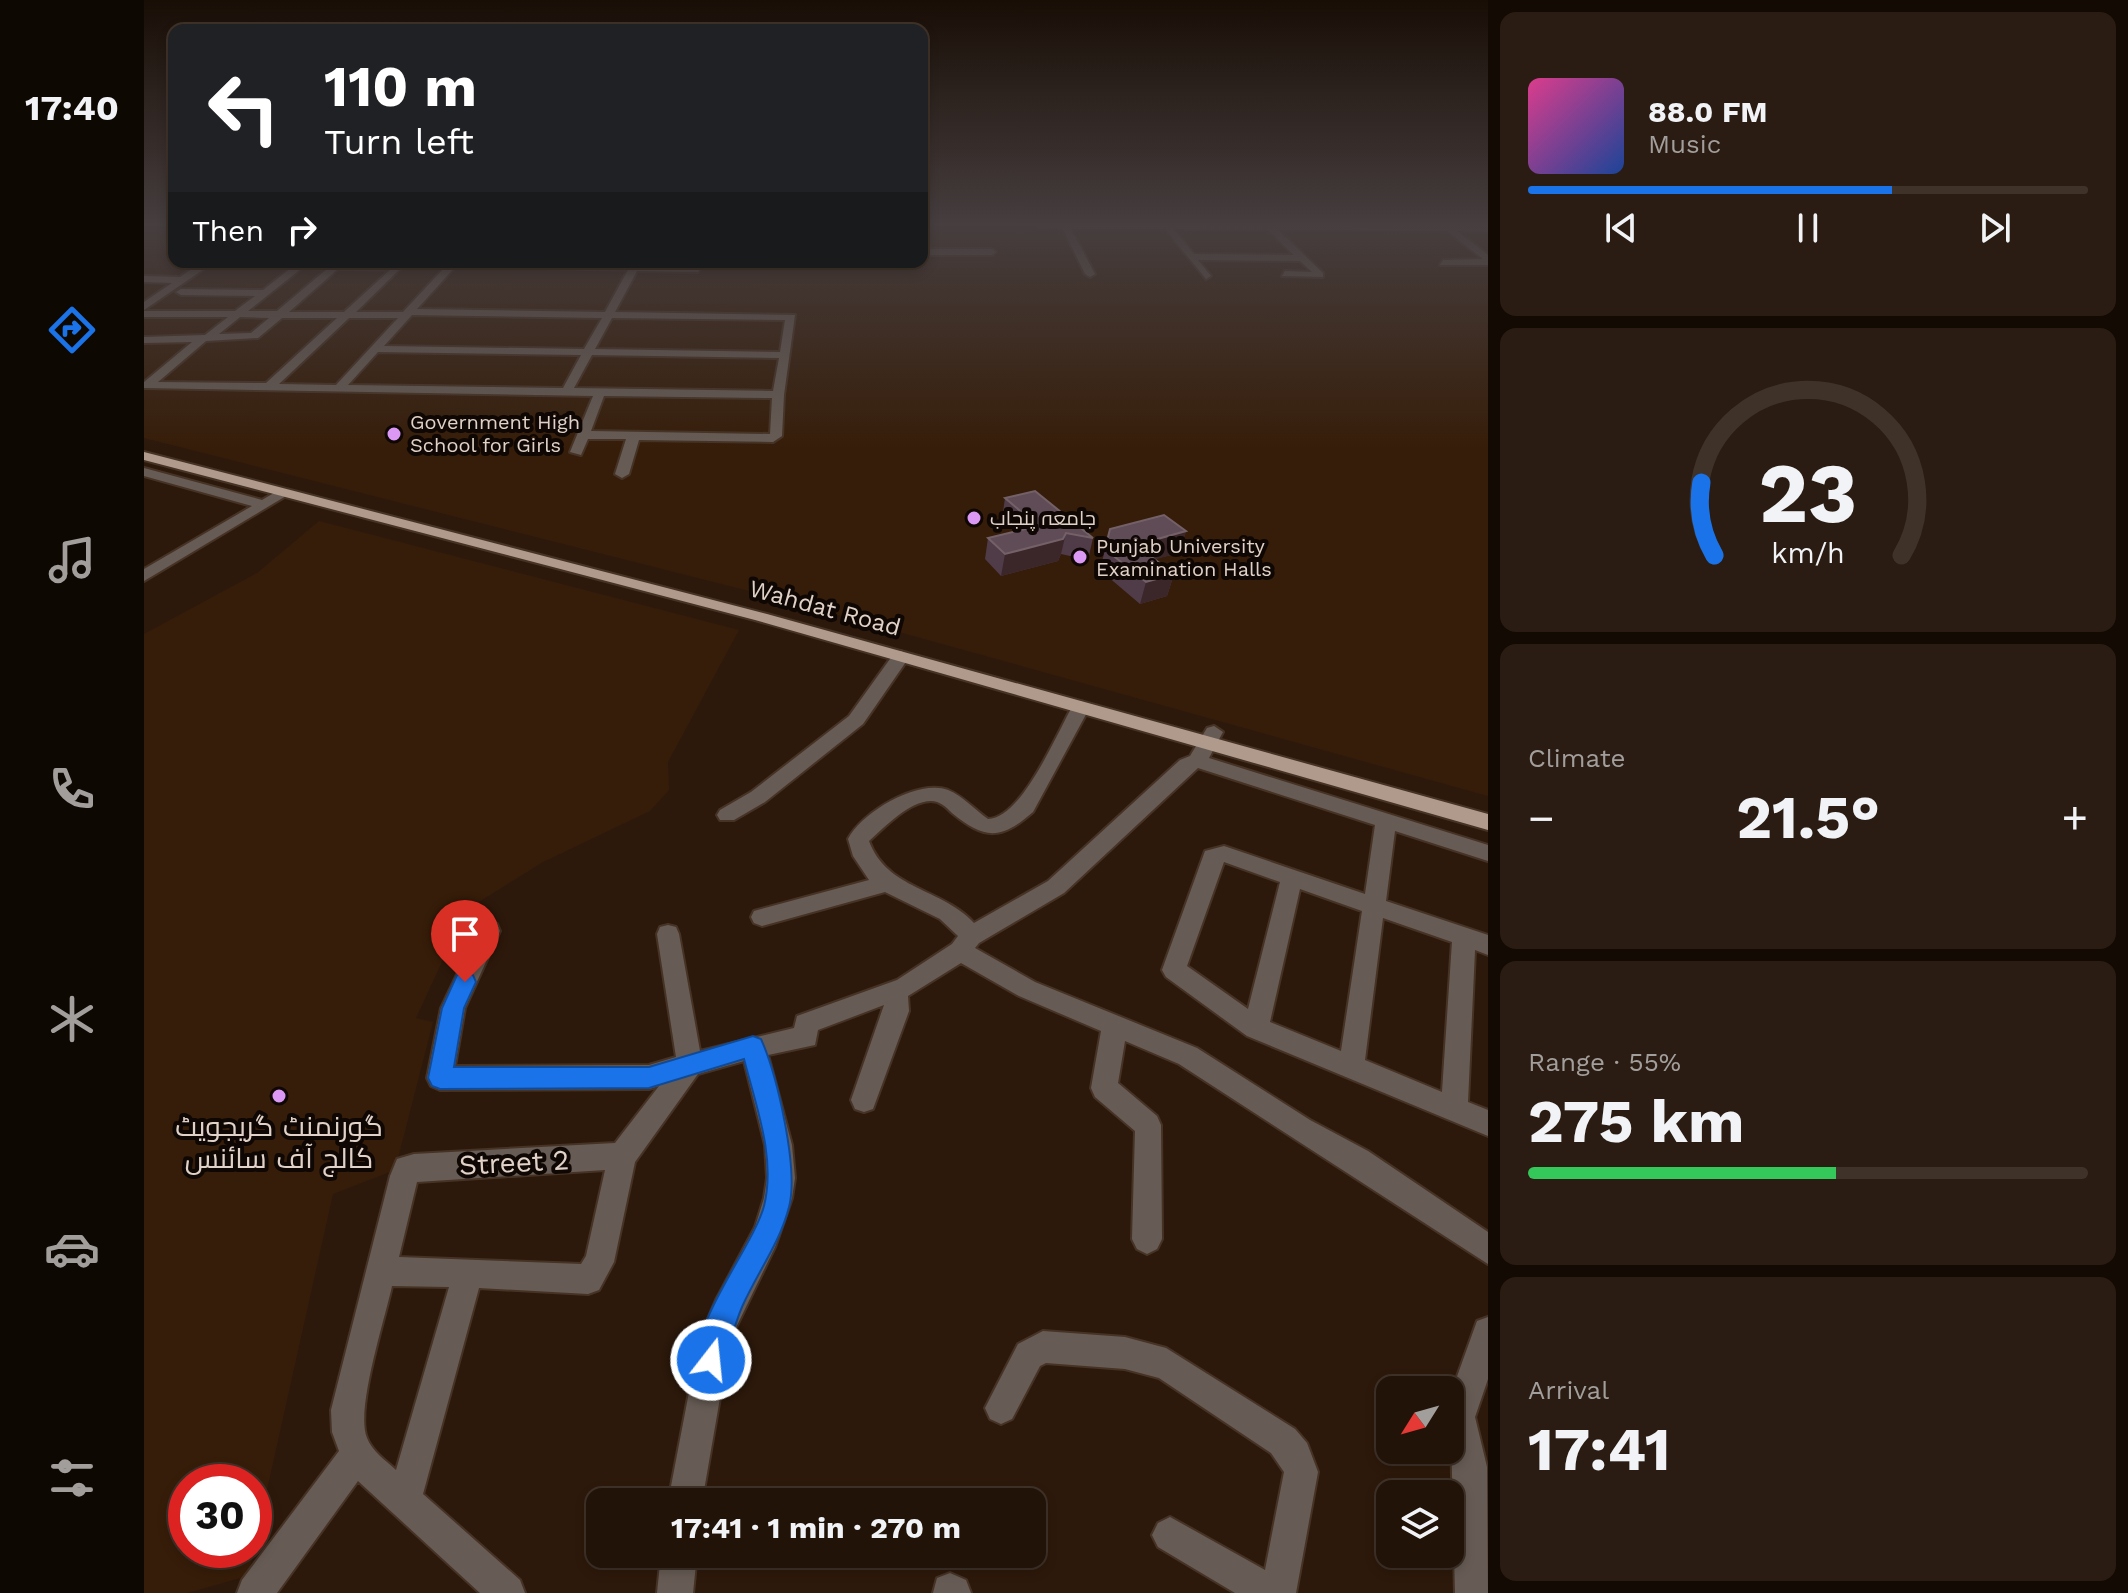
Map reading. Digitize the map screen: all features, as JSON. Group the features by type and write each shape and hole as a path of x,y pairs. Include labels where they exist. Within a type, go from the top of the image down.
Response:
{"main road":[{"name":"Wahdat Road","path":"144,449 284,493 901,656 1488,822"},
{"name":"Wahdat Road","path":"144,456 178,462 900,645 1207,745 1488,811"}],"street":[{"path":"145,311 165,300"},
{"path":"192,314 211,300"},
{"path":"146,385 254,300"},
{"path":"186,352 144,352 150,340 251,337 295,300"},
{"path":"269,387 361,300"},
{"path":"340,387 421,300"},
{"path":"567,391 618,300"},
{"path":"145,311 192,314 612,313 791,317 778,395 776,436 773,438 582,435"},
{"path":"376,349 785,355"},
{"path":"146,385 778,395"},
{"path":"576,452 600,392"},
{"path":"622,474 633,437"},
{"path":"144,472 263,505"},
{"path":"144,576 284,493"},
{"path":"144,560 161,565"},
{"path":"727,815 758,797 856,720 901,656"},
{"path":"1081,707 1032,797 1012,818 992,828 984,826 946,797 926,792 912,798 858,839 862,854 885,884 949,914 965,943 1027,989 1188,1056 1301,1129 1358,1161 1488,1249"},
{"path":"489,931 453,1008 440,1078 649,1077 753,1047 806,1037 806,1024 895,991 1056,887 1207,745 1386,821 1488,853"},
{"path":"1351,1067 1386,821"},
{"path":"1488,945 1224,854 1213,857 1174,970 1256,1028 1488,1123"},
{"path":"1256,1028 1292,878"},
{"path":"762,917 885,884"},
{"path":"492,1588 357,1454 347,1433 347,1410 381,1271 588,1279 599,1262 622,1156 690,1065 668,934"},
{"path":"1454,1109 1464,937"},
{"path":"864,1100 897,1011 895,991"},
{"path":"1115,1024 1104,1088 1148,1125 1147,1239"},
{"path":"687,1488 692,1444 717,1332 734,1292 765,1236 776,1207 781,1176 753,1047"},
{"name":"Street 2","path":"381,1271 407,1169 622,1156"},
{"path":"404,1500 468,1273"},
{"path":"1473,1593 1470,1467 1459,1417 1488,1332"},
{"path":"1001,1408 1029,1355 1043,1347 1125,1353 1166,1364 1283,1441 1295,1455 1301,1472 1278,1593"},
{"path":"255,1593 357,1454"},
{"path":"1170,1535 1270,1593"},
{"path":"675,1593 678,1568"}],"shaded area":[{"name":"جامعہ پنجاب","path":"144,300 1488,300 1488,796 777,598 144,438"},
{"name":"گورنمنٹ گریجویٹ کالج آف سائنس","path":"319,521 739,630 668,762 669,790 650,811 543,862 466,910 416,1018 433,1022 395,1170 333,1194 272,1467 272,1464 168,1464 168,1568 250,1568 248,1576 187,1593 144,1593 144,634 257,573"}],"building":[{"path":"1035,491 1093,538 1066,533 1063,539 1005,554 988,538 1038,526 1005,498"},
{"path":"1164,515 1186,531 1136,545 1174,574 1146,582 1105,549 1110,529"}],"place":[{"name":"Government High School for Girls","path":"394,434"},
{"name":"جامعہ پنجاب","path":"974,518"},
{"name":"Punjab University Examination Halls","path":"1080,557"},
{"name":"گورنمنٹ گریجویٹ کالج آف سائنس","path":"279,1096"}],"route":[{"path":"465,982 453,1008 440,1078 649,1077 753,1047 781,1176 776,1207 765,1236 734,1292 717,1332 711,1360"}]}
